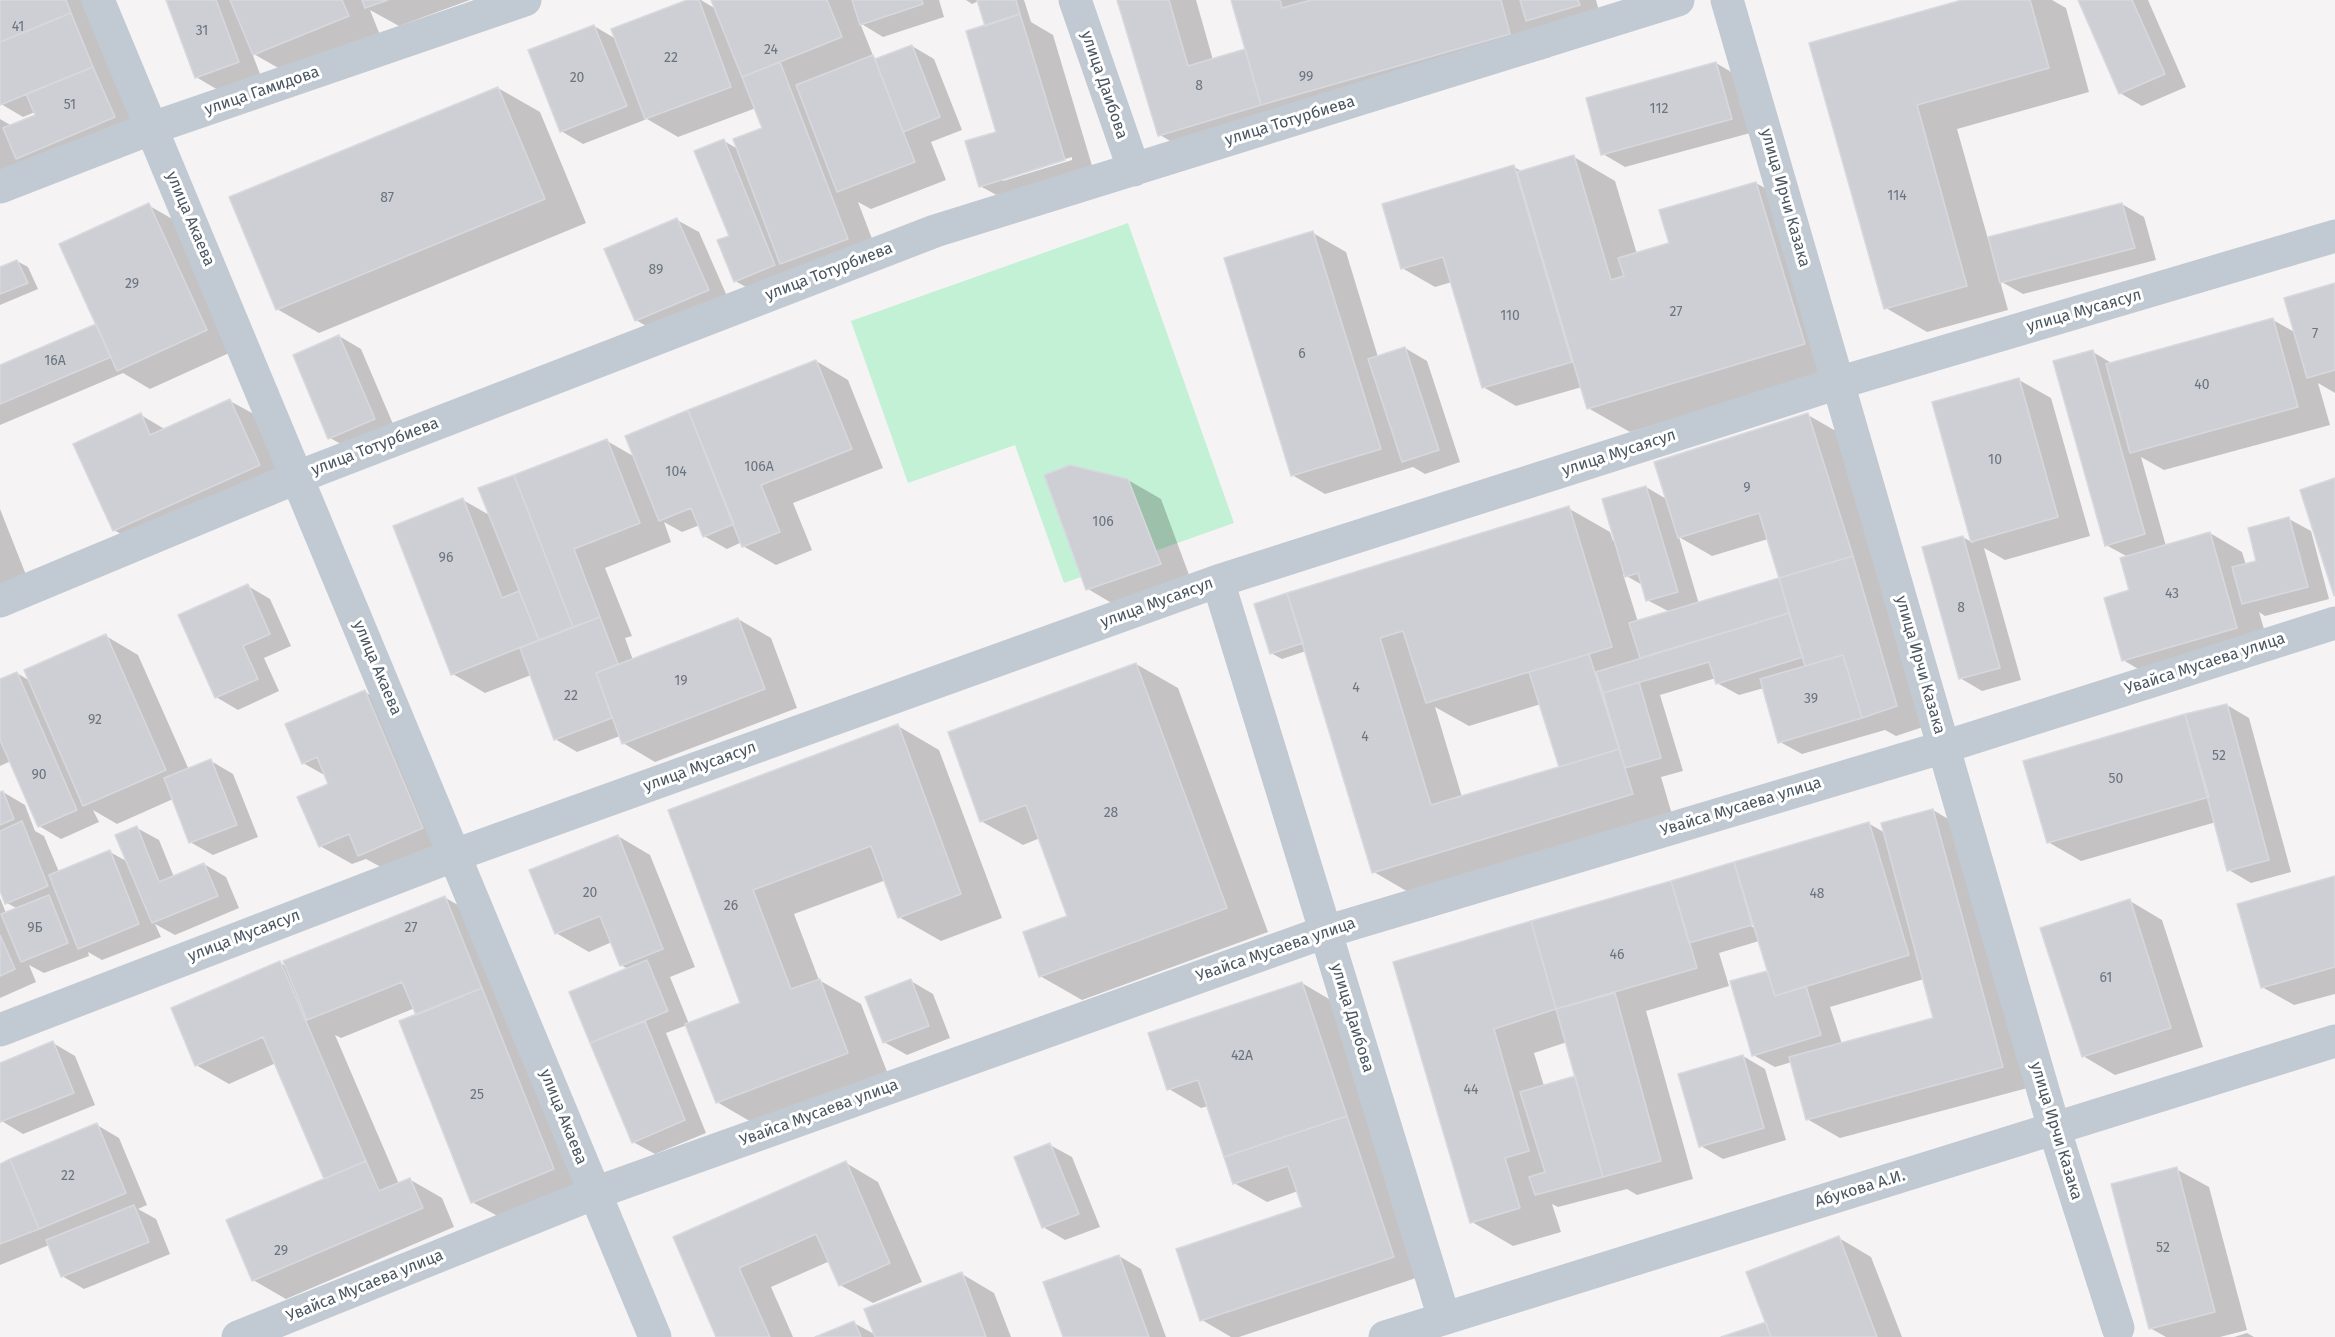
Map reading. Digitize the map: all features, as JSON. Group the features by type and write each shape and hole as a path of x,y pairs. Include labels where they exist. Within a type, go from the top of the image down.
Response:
{"street":[{"name":"улица Акаева","path":"98,0 655,1337"},
{"name":"улица Гамидова","path":"0,187 152,128 525,0"},
{"name":"улица Даибова","path":"1075,0 1134,170"},
{"name":"улица Тотурбиева","path":"0,601 298,477 935,231 1678,0"},
{"name":"улица Ирчи Казака","path":"1727,0 2054,1128 2118,1328"},
{"name":"улица Мусаясул","path":"0,1030 455,855 1218,580 1838,383 2335,236"},
{"name":"улица Даибова","path":"1218,580 1444,1318"},
{"name":"Увайса Мусаева улица","path":"238,1337 595,1193 1325,932 1944,747 2335,623"},
{"name":"Абукова А.И.","path":"1384,1337 2335,1041"}],"green space":[{"path":"1128,223 1234,523 1064,583 1015,445 908,483 851,321"}],"building":[{"path":"0,0 66,0 71,13 0,42"},
{"path":"166,0 216,0 239,62 195,78"},
{"path":"230,0 342,0 349,16 253,55"},
{"path":"362,0 388,0 365,8"},
{"path":"687,0 699,0 731,87 645,119 611,29"},
{"path":"711,0 827,0 842,37 742,77"},
{"path":"852,0 922,0 923,4 860,25"},
{"path":"977,0 1016,0 1020,14 985,26"},
{"path":"1117,0 1169,0 1188,66 1245,49 1261,105 1158,136"},
{"path":"1231,0 1280,0 1282,8 1311,0 1501,0 1510,34 1261,105"},
{"path":"1520,0 1578,0 1580,5 1526,21"},
{"path":"1962,0 2030,0 2049,68 1917,105 1967,286 1884,309 1809,43"},
{"path":"2078,0 2132,0 2165,74 2119,94"},
{"path":"71,13 93,67 0,105 0,42"},
{"path":"1020,14 1065,160 979,187 965,141 996,132 966,31"},
{"path":"594,25 627,106 560,132 528,50"},
{"path":"912,45 940,117 903,132 875,59"},
{"path":"873,55 915,162 837,192 796,85"},
{"path":"780,62 848,239 780,264 733,139 762,128 742,77"},
{"path":"1716,62 1732,119 1601,155 1586,98"},
{"path":"93,67 115,117 16,159 3,128 35,115 26,94"},
{"path":"498,87 545,199 276,310 229,197"},
{"path":"724,139 775,265 734,282 717,240 729,236 694,151"},
{"path":"1574,155 1611,280 1624,276 1618,258 1669,243 1659,210 1756,182 1805,344 1587,409 1517,172"},
{"path":"1514,165 1572,362 1482,388 1443,257 1401,269 1382,204"},
{"path":"149,203 207,330 117,371 59,244"},
{"path":"2122,203 2135,248 2000,283 1988,237"},
{"path":"677,218 709,290 635,321 604,249"},
{"path":"1313,231 1381,449 1291,476 1224,258"},
{"path":"17,260 28,283 0,294 0,267"},
{"path":"2335,283 2335,370 2307,378 2284,298"},
{"path":"2273,318 2298,407 2130,453 2106,364"},
{"path":"96,324 111,357 0,404 0,365"},
{"path":"339,335 375,419 328,439 293,355"},
{"path":"1405,347 1439,450 1402,462 1368,359"},
{"path":"2093,350 2145,534 2105,546 2053,361"},
{"path":"816,360 852,449 761,485 780,532 742,547 688,410"},
{"path":"2019,378 2058,517 1971,542 1932,402"},
{"path":"230,399 260,465 113,531 73,444 141,413 150,435"},
{"path":"688,410 734,524 703,537 691,508 659,521 625,436"},
{"path":"1808,413 1853,556 1779,578 1759,513 1678,538 1654,462"},
{"path":"607,439 640,523 574,549 600,617 573,627 514,475"},
{"path":"1070,465 1128,479 1161,564 1086,590 1044,475"},
{"path":"514,475 573,627 539,640 478,488"},
{"path":"2335,478 2335,595 2334,596 2300,490"},
{"path":"1646,486 1678,592 1646,601 1638,573 1625,577 1602,499"},
{"path":"463,498 502,598 519,591 539,640 451,675 393,526"},
{"path":"1569,506 1612,647 1426,703 1403,631 1380,638 1431,805 1619,749 1633,794 1372,873 1287,593"},
{"path":"2289,517 2308,587 2242,604 2232,567 2256,561 2248,528"},
{"path":"2210,532 2237,628 2122,661 2104,598 2129,590 2120,558"},
{"path":"1963,536 2000,668 1959,679 1922,547"},
{"path":"1853,556 1897,706 1862,718 1843,655 1805,666 1779,578"},
{"path":"1779,578 1789,613 1640,658 1629,623"},
{"path":"248,584 270,634 243,646 258,679 215,698 178,615"},
{"path":"1287,593 1303,643 1270,654 1254,604"},
{"path":"1789,613 1803,657 1716,684 1709,662 1603,693 1596,672"},
{"path":"600,617 618,664 596,673 612,718 554,740 520,648"},
{"path":"738,618 765,689 622,744 596,673"},
{"path":"106,634 166,770 83,806 24,670"},
{"path":"1589,654 1619,749 1559,767 1529,672"},
{"path":"1843,655 1862,718 1778,743 1760,679"},
{"path":"1136,663 1227,908 1039,977 1023,932 1067,916 1026,805 980,822 948,732"},
{"path":"17,672 77,810 38,827 0,740 0,679"},
{"path":"1639,682 1661,758 1625,768 1603,693"},
{"path":"365,690 423,828 358,856 349,834 319,847 297,797 328,784 317,757 302,764 285,724"},
{"path":"2227,704 2269,860 2227,871 2185,714"},
{"path":"2185,714 2209,797 2047,843 2023,761"},
{"path":"898,724 961,894 898,918 871,846 753,890 791,989 820,979 848,1053 716,1103 685,1024 740,1003 668,810"},
{"path":"211,759 237,825 189,843 164,778"},
{"path":"3,791 14,819 0,825 0,792"},
{"path":"1933,809 2003,1067 1806,1120 1789,1057 1933,1018 1881,823"},
{"path":"22,821 48,886 5,904 0,891 0,831"},
{"path":"1869,822 1909,955 1775,996 1734,862"},
{"path":"137,826 159,882 204,863 218,896 152,923 115,835"},
{"path":"618,835 663,949 620,966 600,916 555,934 529,870"},
{"path":"110,850 139,924 78,949 49,875"},
{"path":"1734,862 1752,925 1689,943 1671,881"},
{"path":"2335,876 2335,967 2261,988 2237,904"},
{"path":"1671,881 1697,968 1556,1009 1531,921"},
{"path":"49,895 68,943 21,962 1,914"},
{"path":"445,896 482,988 416,1015 402,982 307,1020 283,961"},
{"path":"2130,899 2171,1028 2082,1057 2040,928"},
{"path":"1531,921 1556,1009 1494,1029 1529,1151 1505,1158 1520,1208 1470,1223 1393,962"},
{"path":"0,935 15,969 0,976"},
{"path":"647,960 668,1011 590,1043 569,992"},
{"path":"280,961 366,1161 324,1179 263,1037 195,1066 171,1008"},
{"path":"1767,971 1775,996 1806,986 1821,1035 1752,1056 1730,981"},
{"path":"911,979 929,1026 883,1043 865,997"},
{"path":"1302,982 1347,1116 1224,1157 1198,1080 1167,1090 1148,1033"},
{"path":"482,988 554,1169 471,1203 399,1021"},
{"path":"1615,993 1661,1161 1603,1177 1556,1009"},
{"path":"645,1021 685,1120 632,1143 590,1043"},
{"path":"53,1041 74,1093 0,1122 0,1063"},
{"path":"1743,1055 1764,1128 1699,1147 1678,1074"},
{"path":"1575,1076 1603,1177 1535,1195 1529,1177 1545,1172 1520,1092"},
{"path":"1347,1116 1394,1257 1200,1321 1176,1249 1302,1207 1288,1166 1233,1184 1224,1157"},
{"path":"97,1123 126,1193 39,1229 10,1159"},
{"path":"1050,1143 1079,1214 1042,1228 1014,1157"},
{"path":"10,1159 39,1229 0,1244 0,1164"},
{"path":"366,1161 379,1191 410,1178 423,1208 252,1281 226,1220"},
{"path":"846,1161 890,1263 839,1286 816,1234 739,1268 770,1337 716,1337 673,1237"},
{"path":"2177,1167 2215,1312 2149,1329 2111,1184"},
{"path":"134,1205 149,1242 61,1277 46,1240"},
{"path":"1839,1236 1877,1337 1771,1337 1746,1272"},
{"path":"1119,1255 1149,1337 1063,1337 1043,1282"},
{"path":"962,1272 986,1337 875,1337 864,1309"},
{"path":"854,1321 861,1337 815,1337"},
{"path":"1766,1322 1771,1337 1721,1337"}]}
